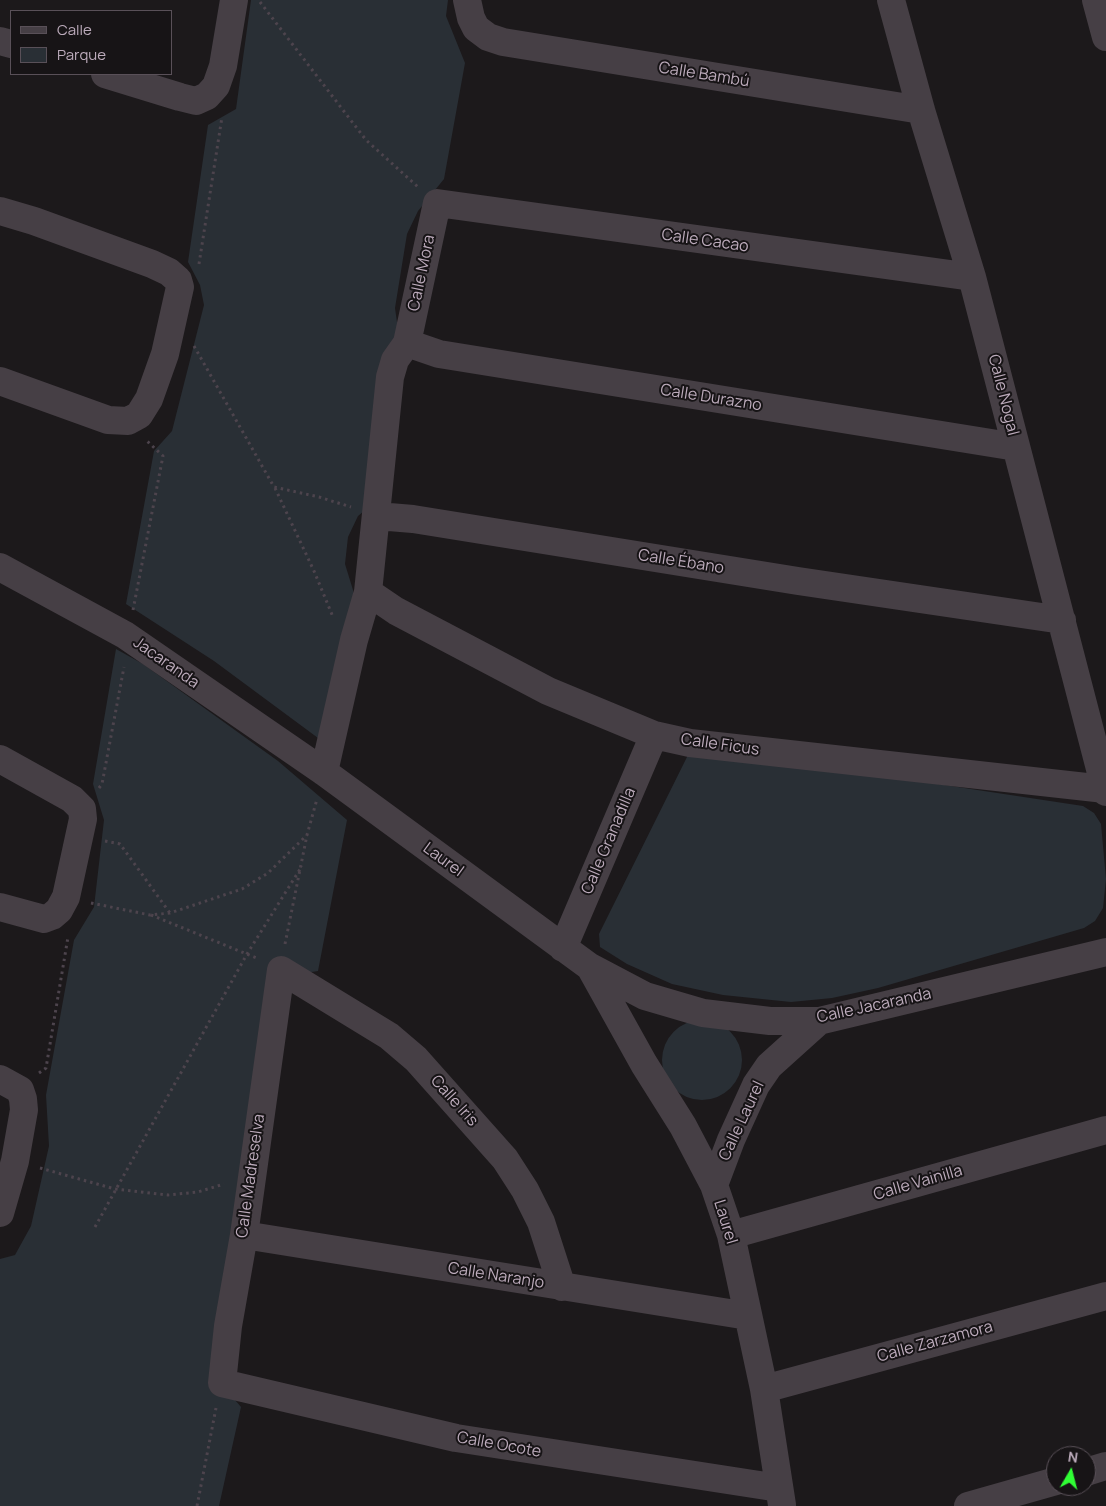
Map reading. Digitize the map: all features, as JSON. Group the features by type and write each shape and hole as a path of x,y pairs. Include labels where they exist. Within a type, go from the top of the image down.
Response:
{"street":[{"path":"107,75 180,98 196,101 207,96 216,86 223,66 234,0"},
{"name":"Calle Bambú","path":"468,0 471,18 476,28 488,37 503,42 921,110"},
{"name":"Calle Nogal","path":"891,0 921,110 972,277 1105,791"},
{"path":"1096,0 1106,37"},
{"name":"Calle Cacao","path":"437,203 459,208 972,277"},
{"name":"Calle Mora","path":"377,516 390,377 395,360 407,343 437,203"},
{"path":"0,211 34,221 152,264 169,272 178,280 180,287 164,354 149,399 139,415 128,421 108,420 0,381"},
{"name":"Calle Durazno","path":"407,343 439,354 1016,447"},
{"path":"324,772 354,640 368,592 377,516"},
{"name":"Calle Ébano","path":"377,516 413,518 798,581 1062,620"},
{"name":"Jacaranda","path":"0,567 125,635 324,772"},
{"name":"Calle Ficus","path":"368,592 396,611 548,691 654,735 690,743 1105,791"},
{"name":"Calle Granadilla","path":"563,948 654,735"},
{"path":"0,759 72,799 82,821 59,907 44,919 34,918 0,907"},
{"name":"Laurel","path":"324,772 563,948"},
{"name":"Calle Jacaranda","path":"563,948 590,967 645,996 703,1014 770,1021 819,1021 1106,952"},
{"name":"Laurel","path":"590,967 644,1064 683,1126 714,1185 731,1235 764,1389 780,1497"},
{"name":"Calle Madreselva","path":"222,1383 228,1326 244,1235 281,970"},
{"name":"Calle Iris","path":"281,970 389,1036 416,1059 505,1159 525,1190 541,1222 562,1287"},
{"name":"Calle Laurel","path":"714,1185 731,1140 756,1085 769,1066 819,1021"},
{"path":"0,1213 15,1161 24,1110 10,1085"},
{"name":"Calle Vainilla","path":"731,1235 1106,1130"},
{"name":"Calle Naranjo","path":"244,1235 748,1316"},
{"name":"Calle Zarzamora","path":"764,1389 1106,1296"},
{"name":"Calle Ocote","path":"222,1383 456,1438 780,1497"},
{"path":"968,1506 1046,1484"}],"path":[{"path":"258,0 366,140 437,203"},
{"path":"178,280 199,267 202,248 224,108 207,96"},
{"path":"175,313 274,488 314,570 334,620"},
{"path":"128,421 163,456 137,596 125,635 125,664 102,784 82,821 120,844 170,913"},
{"path":"274,488 338,502 377,516"},
{"path":"150,915 247,954 281,970 289,918 302,866 307,835 324,772"},
{"path":"10,1085 46,1068 69,931 59,907 150,915 170,913 242,889 257,881 307,835"},
{"path":"95,1227 247,954 302,866"},
{"path":"15,1161 114,1190 168,1195 184,1194 251,1176"},
{"path":"197,1506 222,1383"}],"green space":[{"path":"251,0 448,0 446,16 465,63 444,179 418,211 407,234 395,308 402,358 370,506 358,516 348,537 345,564 353,590 356,610 318,738 214,661 126,604 154,451 172,431 204,305 200,285 188,262 208,125 236,109"},
{"path":"116,649 143,664 278,761 347,820 318,971 299,974 284,1002 224,1387 241,1407 219,1506 0,1506 0,1259 15,1255 31,1226 49,1146 46,1095 74,940 94,907 104,820 93,784"},
{"path":"707,749 1083,806 1094,813 1101,824 1106,879 1103,908 1095,921 1084,928 878,988 832,998 791,1002 723,995 672,984 627,964 600,947 599,934 687,757 694,751"},
{"path":"702,1020 717,1023 730,1032 739,1045 742,1060 739,1075 730,1088 717,1097 702,1100 687,1097 674,1088 665,1075 662,1060 665,1045 674,1032 687,1023"}]}
